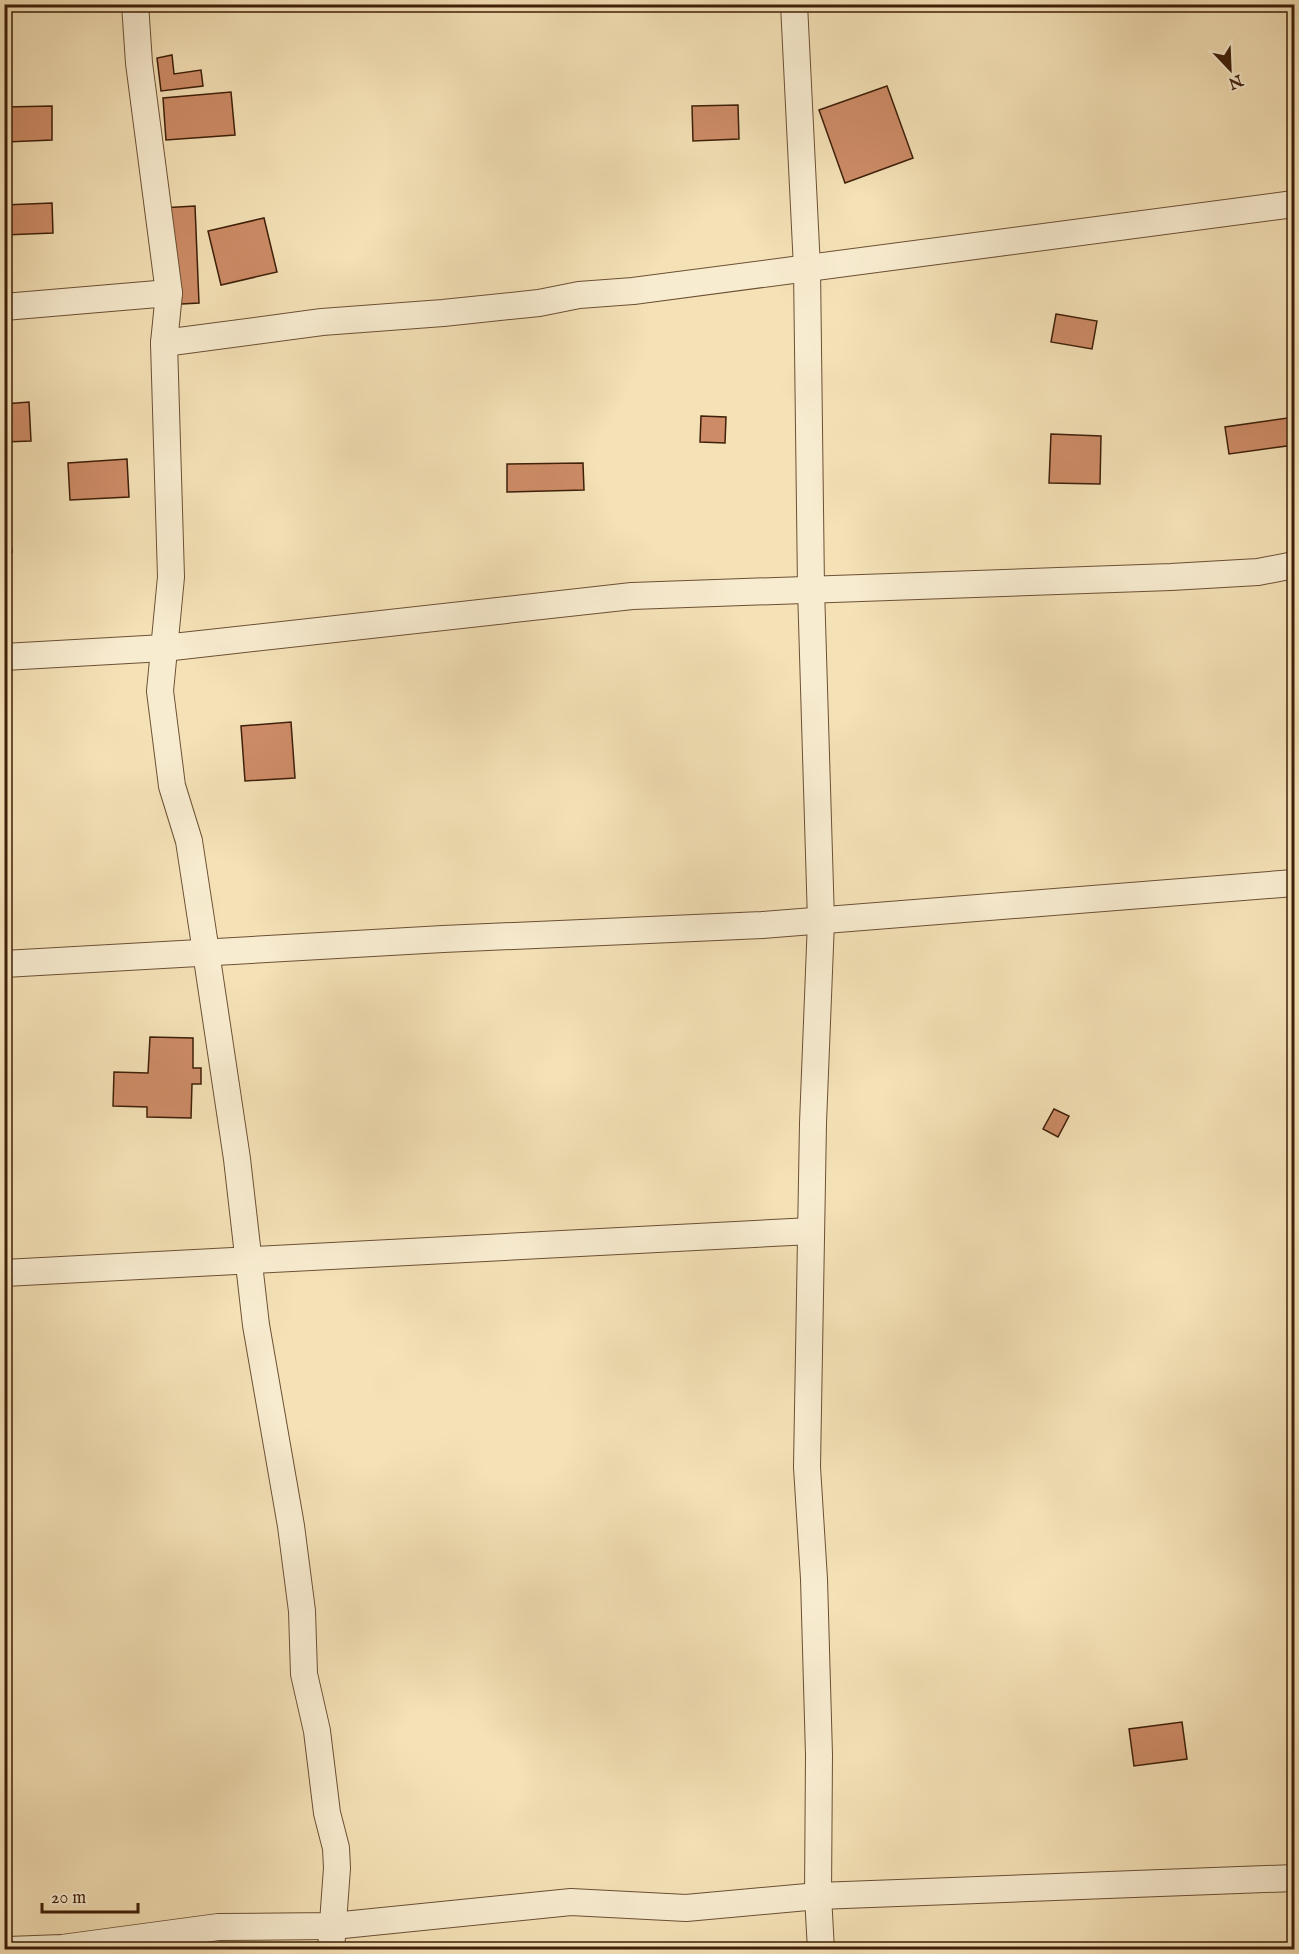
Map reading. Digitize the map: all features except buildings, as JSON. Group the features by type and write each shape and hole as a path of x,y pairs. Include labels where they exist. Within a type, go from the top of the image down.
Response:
{"street":[{"path":"135,4 139,63 169,292 164,343 171,577 160,691 172,786 189,841 250,1262 256,1325 291,1526 302,1611 303,1674 317,1731 327,1813 336,1848 332,1938"},
{"path":"794,4 807,268 811,588 821,921 811,1231 807,1467 814,1579 819,1755 818,1896 821,1950"},
{"path":"164,343 322,322 539,303 579,295 633,291 1294,204"},
{"path":"4,307 169,292"},
{"path":"4,657 164,648 632,596 1171,577 1258,572 1294,565"},
{"path":"4,964 821,921 1294,884"},
{"path":"4,1273 250,1262 392,1251 811,1231"},
{"path":"8,1950 62,1948 218,1927 332,1938 571,1902 686,1908 818,1896 1294,1878"}]}
